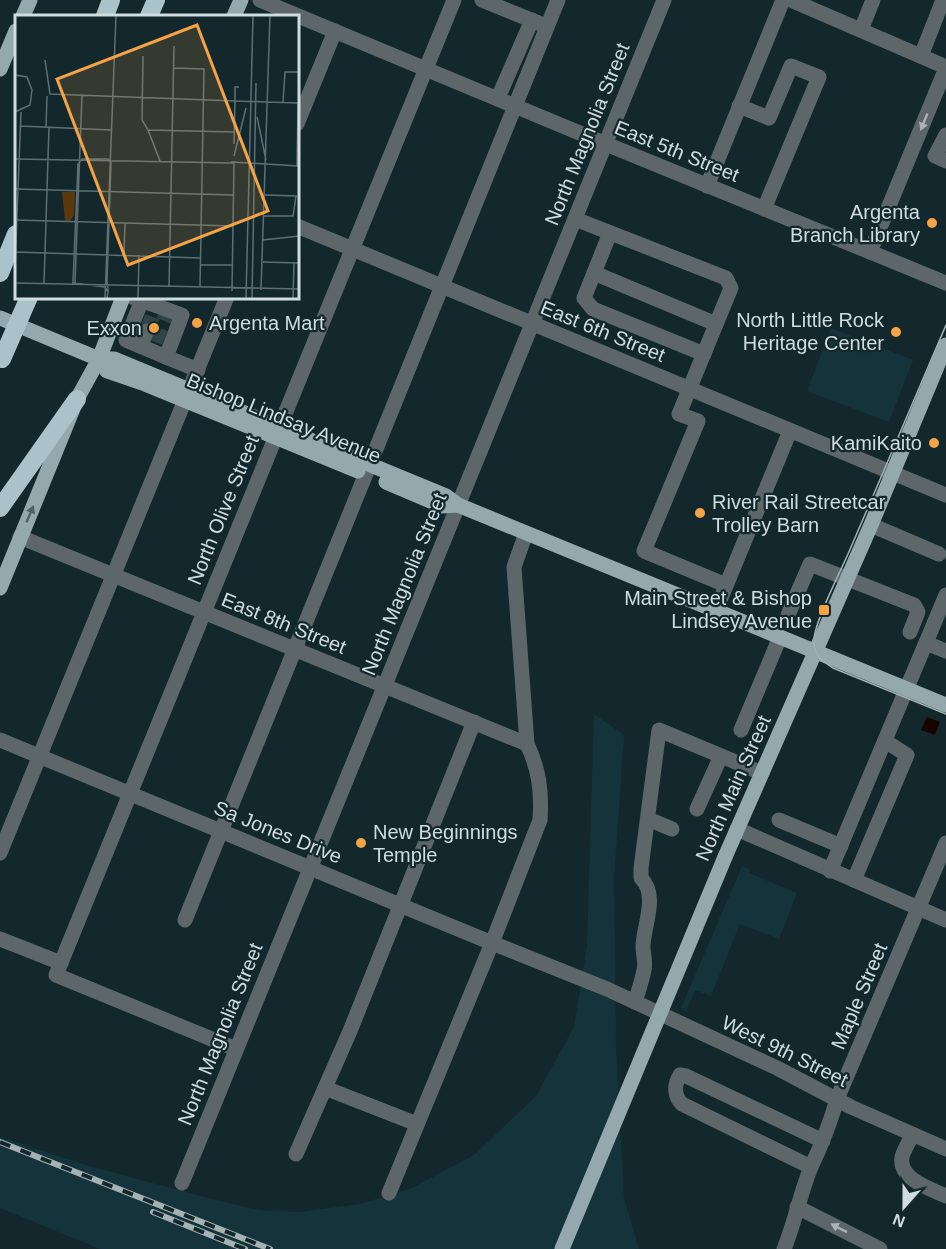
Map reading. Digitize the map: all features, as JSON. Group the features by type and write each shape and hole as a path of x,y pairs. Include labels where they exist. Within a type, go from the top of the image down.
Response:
{"highway":[{"path":"105,15 111,0"},
{"path":"149,15 156,0"},
{"path":"0,273 15,236"},
{"path":"1,361 29,298"},
{"path":"0,508 77,399"}],"main road":[{"path":"23,15 30,0"},
{"path":"234,15 241,0"},
{"path":"0,69 15,33"},
{"path":"0,588 77,399 99,359 123,298"},
{"name":"Bishop Lindsay Avenue","path":"0,318 99,359 114,359 149,374 187,396"},
{"name":"North Main Street","path":"562,1249 725,857 893,473 941,372 946,345"},
{"name":"Bishop Lindsay Avenue","path":"99,359 107,371 187,396 368,469 442,506 458,505 946,705"}],"street":[{"name":"East 5th Street","path":"260,0 296,15"},
{"name":"North Olive Street","path":"60,966 454,0"},
{"path":"482,0 548,26"},
{"path":"185,920 558,0"},
{"name":"North Magnolia Street","path":"182,1183 664,0"},
{"path":"707,186 783,0"},
{"path":"791,0 946,68 870,252"},
{"path":"861,30 873,0"},
{"path":"921,56 943,0"},
{"name":"East 5th Street","path":"298,16 946,283"},
{"path":"498,98 532,20"},
{"path":"298,122 335,31"},
{"path":"740,106 769,118 791,66 819,77 764,209"},
{"path":"946,135 935,156 946,161"},
{"path":"575,219 726,278 731,288 679,414 698,421 644,551 726,585"},
{"name":"East 6th Street","path":"298,226 946,495"},
{"path":"610,233 584,298 593,309 704,354"},
{"path":"594,273 716,324"},
{"path":"0,853 227,298"},
{"path":"149,374 152,346 182,315 153,307 126,340 152,346 198,370"},
{"path":"716,610 790,431"},
{"path":"871,525 939,554"},
{"path":"389,1193 492,943 540,819 539,774 527,744 514,567 526,533"},
{"name":"East 8th Street","path":"20,537 527,744"},
{"path":"788,615 810,564 914,605 918,612 910,632"},
{"path":"830,871 946,595"},
{"path":"741,730 780,637"},
{"path":"926,643 946,651"},
{"path":"296,1154 401,905 474,722"},
{"path":"635,1002 645,968 643,945 649,909 645,882 641,878 659,730 762,773"},
{"name":"Sa Jones Drive","path":"0,740 607,989"},
{"path":"854,880 907,755 885,741"},
{"path":"697,808 721,756"},
{"path":"648,819 672,829"},
{"path":"779,820 841,846"},
{"path":"737,830 946,920"},
{"name":"Maple Street","path":"784,1249 811,1167 829,1130 837,1099 946,843"},
{"path":"0,939 60,966 56,975 236,1049"},
{"name":"West 9th Street","path":"607,989 777,1068 912,1135 946,1149"},
{"path":"811,1167 682,1104 675,1091 678,1078 680,1075 686,1076 824,1141"},
{"path":"325,1088 417,1124"},
{"path":"912,1135 902,1157 902,1166 909,1177 946,1196"},
{"path":"797,1207 880,1249"}],"shaded area":[{"path":"831,328 913,360 889,422 807,391"},
{"path":"594,714 624,735 614,878 616,1049 624,1198 639,1249 100,1249 0,1208 0,1137 89,1166 208,1198 259,1210 299,1212 360,1204 412,1188 474,1155 536,1096 574,1027 587,946"},
{"path":"927,717 940,722 935,735 921,730"},
{"path":"742,866 749,869 749,873 797,893 779,939 740,924 711,996 695,990 686,1012 681,1008"}],"tunnel":[{"path":"155,342 167,313"},
{"path":"147,331 153,315"}],"tram line":[{"path":"946,325 823,610 814,640 819,657 833,668 946,714"}],"railway":[{"path":"0,1142 270,1249"},
{"path":"153,1212 245,1249"}],"place":[{"name":"Argenta Branch Library","path":"932,223"},
{"name":"Argenta Mart","path":"197,323"},
{"name":"Exxon","path":"154,328"},
{"name":"North Little Rock Heritage Center","path":"896,332"},
{"name":"KamiKaito","path":"934,443"},
{"name":"River Rail Streetcar Trolley Barn","path":"700,513"},
{"name":"Main Street & Bishop Lindsey Avenue","path":"824,610"},
{"name":"New Beginnings Temple","path":"361,843"}]}
